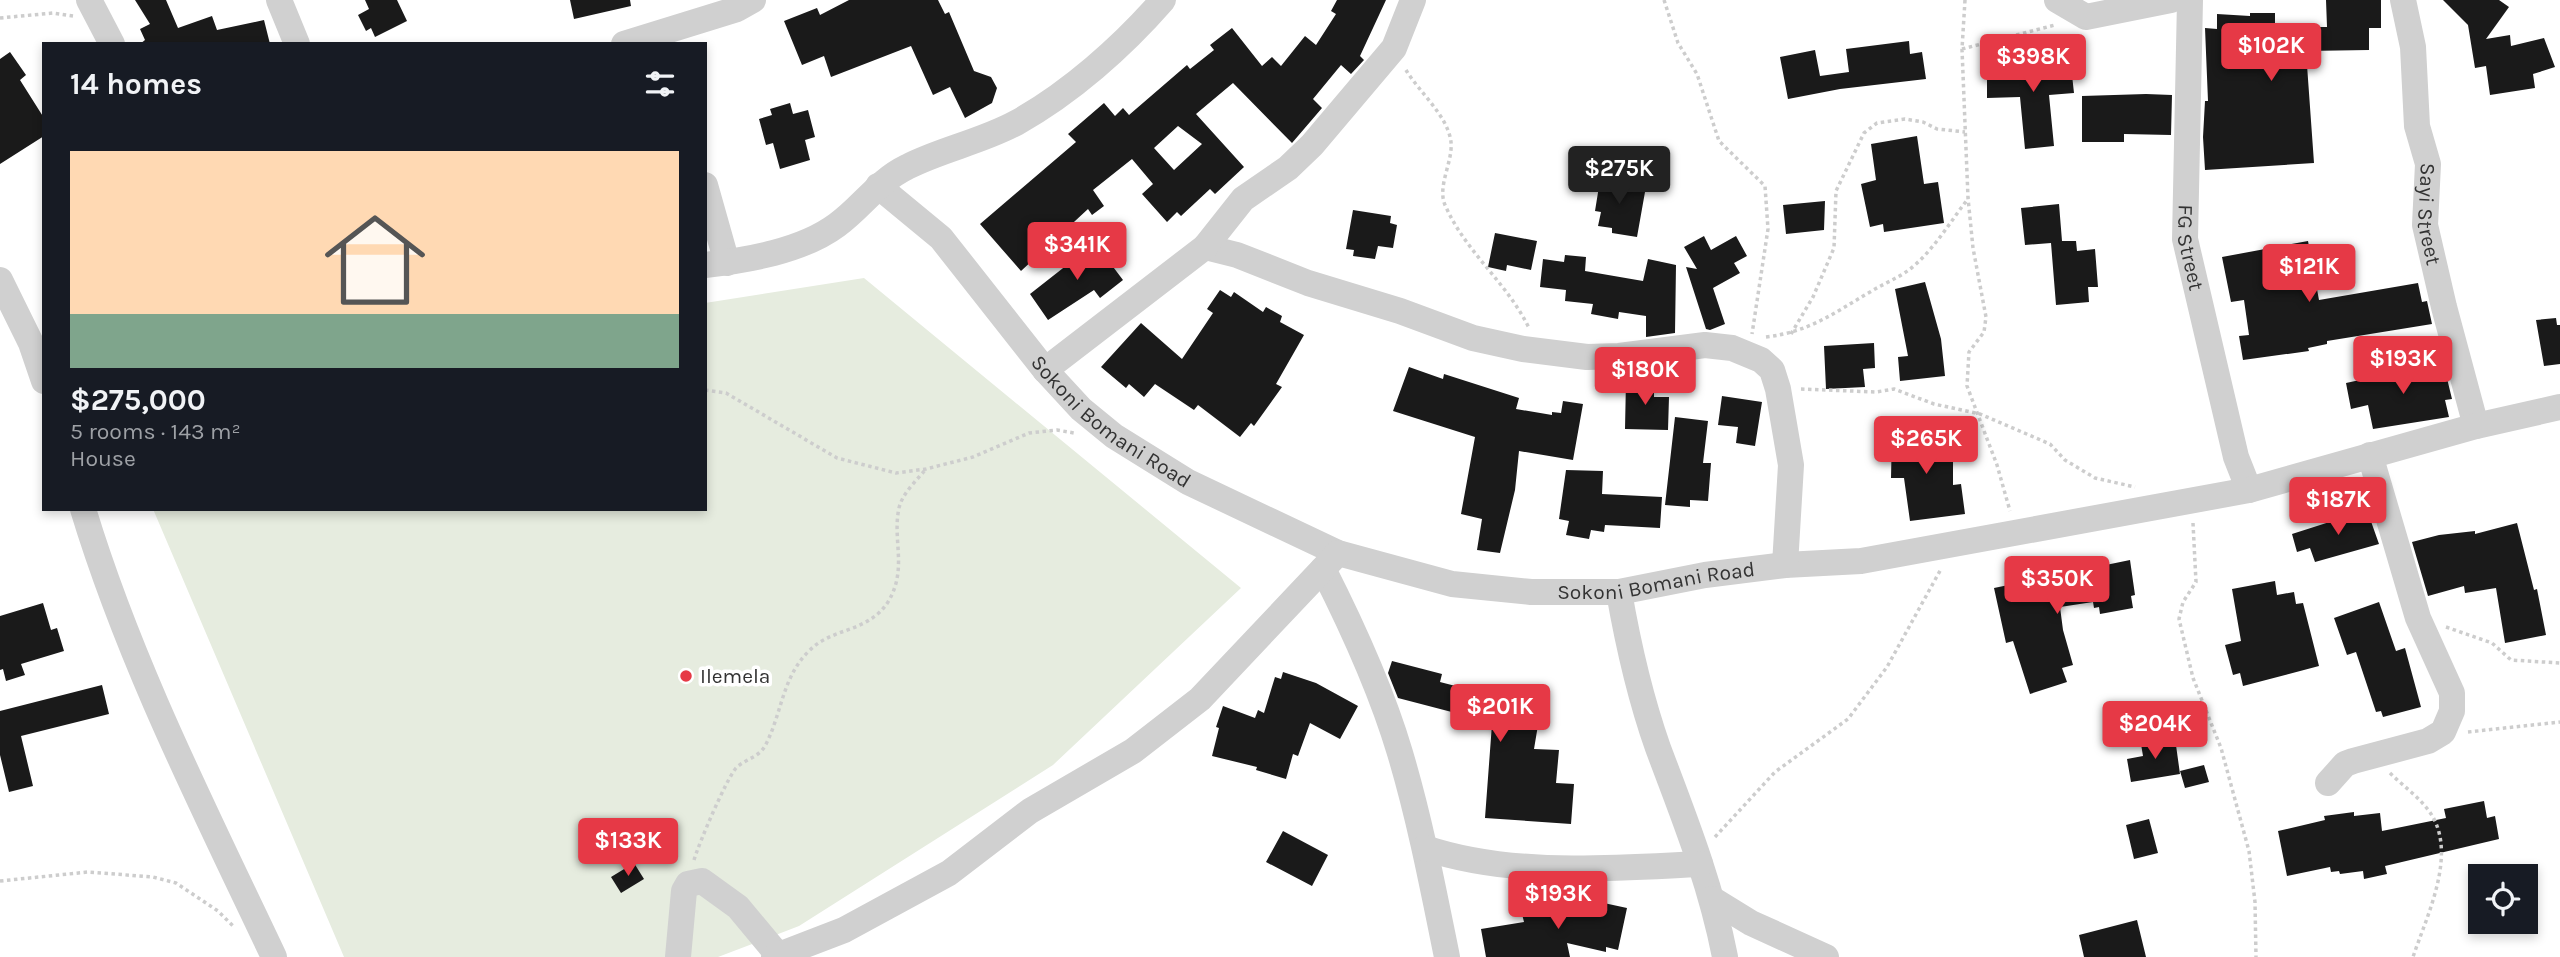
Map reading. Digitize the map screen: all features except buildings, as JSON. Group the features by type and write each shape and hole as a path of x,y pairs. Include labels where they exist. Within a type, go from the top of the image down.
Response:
{"street":[{"path":"89,0 107,34"},
{"path":"279,0 296,42"},
{"path":"656,40 737,9 753,0"},
{"path":"707,199 716,264 802,244 837,226 878,186 905,168 1015,123 1065,90 1135,29 1163,0"},
{"path":"1045,370 1205,247 1243,199 1288,168 1320,137 1394,48 1413,0"},
{"path":"2057,0 2085,16 2171,0"},
{"name":"FG Street","path":"2190,0 2185,239 2236,457 2249,490"},
{"name":"Sayi Street","path":"2403,0 2413,47 2417,126 2428,164 2425,225 2476,426"},
{"name":"Sokoni Bomani Road","path":"878,186 941,238 1045,370 1081,409 1114,436 1331,561 1452,583 1531,592 1619,592 1704,576 1785,565 1861,561 2249,490 2476,426 2560,407"},
{"path":"1205,247 1237,255 1308,283 1400,311 1472,338 1556,354 1619,356 1705,345 1732,348 1761,360 1772,370 1778,389 1791,465 1785,565"},
{"path":"0,280 42,369"},
{"path":"2328,783 2345,764 2428,741 2443,732 2452,711 2452,693 2418,618 2370,456"},
{"path":"84,511 100,565 183,765 274,957"},
{"path":"678,957 684,891 692,883 702,881 712,886 738,907 776,956 844,930 949,873 1030,811 1133,751 1200,699 1331,561 1399,751 1426,848 1447,957"},
{"path":"1619,592 1630,652 1657,745 1699,859 1725,957"},
{"path":"1426,848 1460,859 1599,869 1699,859"},
{"path":"1432,881 1460,859"},
{"path":"1712,900 1751,923 1826,957"}],"path":[{"path":"1664,0 1678,43 1697,74 1719,141 1765,186 1768,229 1763,271 1752,320 1752,336"},
{"path":"1965,0 1962,49 1968,198 1973,248 1986,317 1984,332 1969,352 1966,376 2016,533"},
{"path":"0,18 53,13 107,34"},
{"path":"1962,49 2085,16"},
{"path":"1394,48 1448,130 1451,142 1443,190 1446,208 1472,253 1517,303 1528,328 1556,354"},
{"path":"1791,334 1813,297 1834,248 1836,191 1864,133 1878,123 1905,120 1923,122 1937,129 1965,132"},
{"path":"1742,337 1791,334 1832,317 1873,290 1896,280 1917,263 1968,198"},
{"path":"1778,389 1876,392 1894,389 1934,404 1980,414 2050,444 2065,460 2095,478 2144,489"},
{"path":"707,390 726,393 837,458 896,473 926,469 973,457 1029,433 1057,430 1078,433"},
{"path":"692,883 692,867 704,832 736,769 762,750 779,716 787,682 799,661 821,640 853,630 875,618 893,593 901,547 899,506 926,469"},
{"path":"2202,499 2193,519 2192,532 2196,582 2183,602 2179,618 2193,678 2221,748 2249,851 2255,902 2256,957"},
{"path":"1699,859 1775,772 1848,719 1887,667 1935,583 1952,545"},
{"path":"2418,618 2492,643 2511,660 2560,663"},
{"path":"2443,732 2560,722"},
{"path":"2377,757 2430,812 2437,825 2441,876 2413,957"},
{"path":"0,881 88,872 153,877 176,883 218,911 240,934"}],"shaded area":[{"name":"Ilemela","path":"864,278 1241,588 1053,765 799,926 718,957 344,957 154,511 707,511 707,303"}],"place":[{"name":"Ilemela","path":"686,676"}]}
